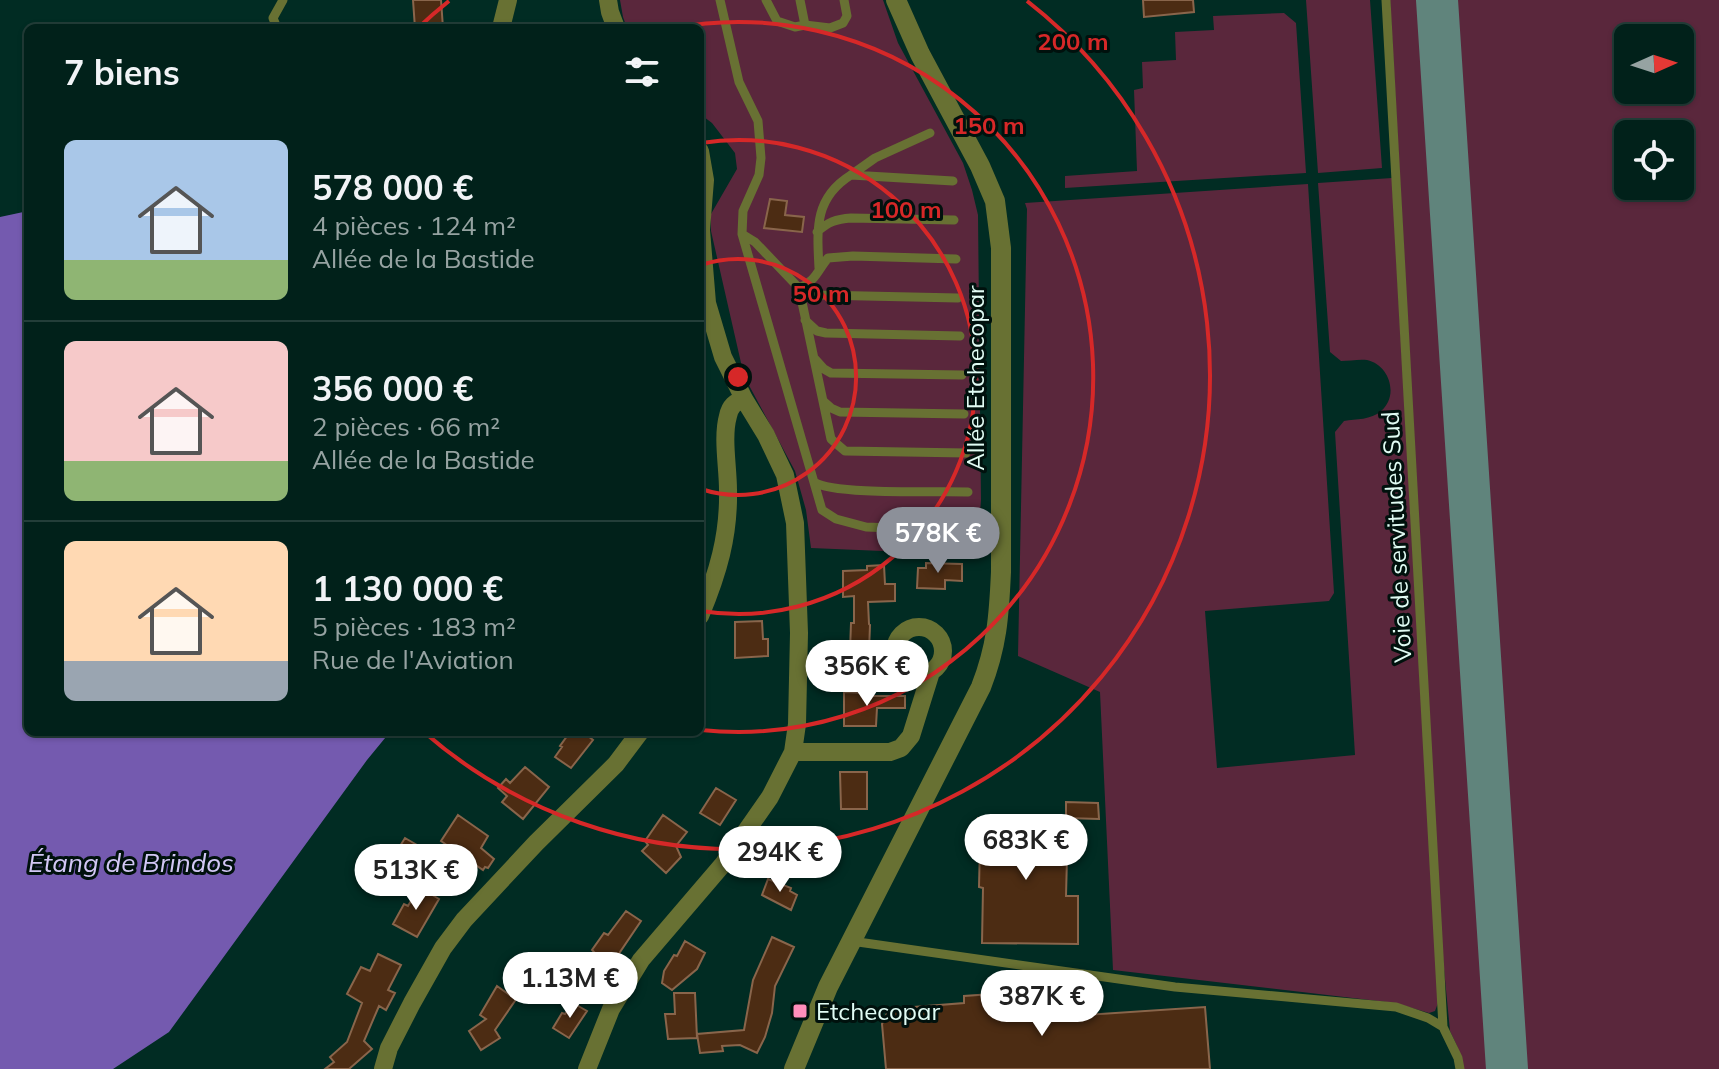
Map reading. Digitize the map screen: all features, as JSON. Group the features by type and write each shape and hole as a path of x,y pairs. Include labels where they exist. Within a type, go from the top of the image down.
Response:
{"street":[{"path":"502,24 508,0"},
{"path":"608,0 614,24"},
{"name":"Allée Etchecopar","path":"794,1069 828,987 981,687 992,659 999,611 1001,248 995,201 896,0"},
{"path":"587,1069 611,1009 641,960 724,863 770,797 793,752 797,724 799,633 795,523 785,475 723,357 707,303 704,266"},
{"path":"704,606 715,580 726,535 727,416 731,406 744,399"},
{"path":"793,752 890,752 901,748 911,736 931,672"},
{"path":"383,1069 389,1048 412,1003 443,948 464,920 616,764 637,736"}],"lane":[{"path":"275,24 273,18 283,0"},
{"path":"720,0 739,82 758,121 759,175 743,211 742,234 822,510 836,519 866,527 970,531"},
{"path":"766,0 777,21 795,27 830,28 843,23 847,16 844,0"},
{"path":"800,0 805,25"},
{"name":"Voie de servitudes Sud","path":"1386,0 1443,1027 1460,1069"},
{"path":"799,288 816,278 819,268 817,232 825,202 836,184 875,158 930,133"},
{"path":"851,175 953,181"},
{"path":"817,232 835,220 851,218 954,220"},
{"path":"742,234 755,242 799,288 819,295 958,298"},
{"path":"819,268 828,258 853,256 956,259"},
{"path":"799,288 831,439 845,451 966,453"},
{"path":"805,320 817,331 826,333 960,336"},
{"path":"813,356 831,373 962,375"},
{"path":"822,400 840,412 964,414"},
{"path":"814,482 821,487 863,490 968,492"},
{"path":"851,941 1175,987 1396,1007 1428,1018 1443,1027"}],"shaded area":[{"path":"620,0 883,0 898,43 963,163 978,215 981,500 977,555 811,548 806,510 795,471 744,376 711,231 711,214 737,169 735,153 704,117 704,24 626,24"},
{"path":"1306,0 1370,0 1382,168 1318,173"},
{"path":"1390,0 1428,0 1499,1069 1464,1069 1450,1031 1442,948"},
{"path":"1445,0 1719,0 1719,1069 1516,1069"},
{"path":"1284,13 1296,23 1306,173 1065,188 1065,176 1137,171 1134,90 1143,88 1142,62 1176,60 1175,32 1214,30 1213,16"},
{"path":"1392,178 1438,1003 1435,1011 1429,1013 1395,1003 1113,970 1100,692 1018,656 1025,203 1308,184 1334,593 1329,601 1205,611 1217,768 1355,755 1335,432 1344,421 1368,418 1381,411 1387,405 1391,390 1386,374 1375,363 1367,360 1341,361 1330,352 1318,183"}],"water":[{"name":"Étang de Brindos","path":"24,212 24,736 387,736 169,1032 113,1069 0,1069 0,217"}],"building":[{"path":"413,0 441,0 443,24 415,24"},
{"path":"1143,0 1193,0 1194,12 1144,17"},
{"path":"770,199 787,201 785,215 804,217 802,232 764,228"},
{"path":"926,563 962,564 962,581 945,580 945,589 917,588 918,568 926,568"},
{"path":"884,565 885,584 895,584 895,601 868,602 869,651 850,651 854,596 843,597 843,571 867,570 867,566"},
{"path":"762,621 763,639 768,639 768,656 735,658 735,622"},
{"path":"844,692 867,693 867,696 905,696 905,708 877,708 876,726 844,726"},
{"path":"567,736 588,736 593,740 571,768 555,757"},
{"path":"525,767 549,787 523,819 502,802 507,796 498,788 506,779 510,783"},
{"path":"840,772 867,772 867,809 841,809"},
{"path":"716,788 736,800 720,825 700,813"},
{"path":"1066,802 1098,803 1099,819 1066,818"},
{"path":"458,815 488,836 481,848 494,859 488,868 483,870 441,841"},
{"path":"663,815 687,832 676,846 681,857 666,873 642,851 648,845 645,841"},
{"path":"978,818 1068,819 1066,896 1078,896 1078,944 982,943 983,888 979,887"},
{"path":"405,838 417,845 408,858 397,851"},
{"path":"768,879 791,888 790,891 797,895 791,910 762,895"},
{"path":"419,887 439,899 417,937 393,924 404,904 408,906"},
{"path":"626,911 641,921 614,961 617,964 609,975 588,960 595,953 592,950 604,933 608,935"},
{"path":"772,937 794,947 775,986 772,1013 757,1053 740,1045 722,1046 723,1051 700,1053 697,1034 744,1030 753,980"},
{"path":"685,941 705,953 697,969 672,990 662,983 664,971"},
{"path":"378,954 401,965 388,990 395,993 386,1010 379,1006 364,1041 372,1049 349,1069 325,1069 334,1062 330,1057 347,1042 362,1003 347,994 361,967 370,971"},
{"path":"497,986 517,998 495,1030 500,1038 481,1050 469,1031 486,1019 480,1015"},
{"path":"1023,992 1025,1019 1205,1007 1210,1069 886,1069 882,1024 889,1009 964,1003 964,996"},
{"path":"674,993 695,993 697,1038 668,1039 665,1014 675,1014"},
{"path":"573,1003 587,1011 569,1038 553,1028"}],"taxiway":[{"path":"1437,0 1507,1069"}],"place":[{"name":"Etchecopar","path":"800,1011"}]}
